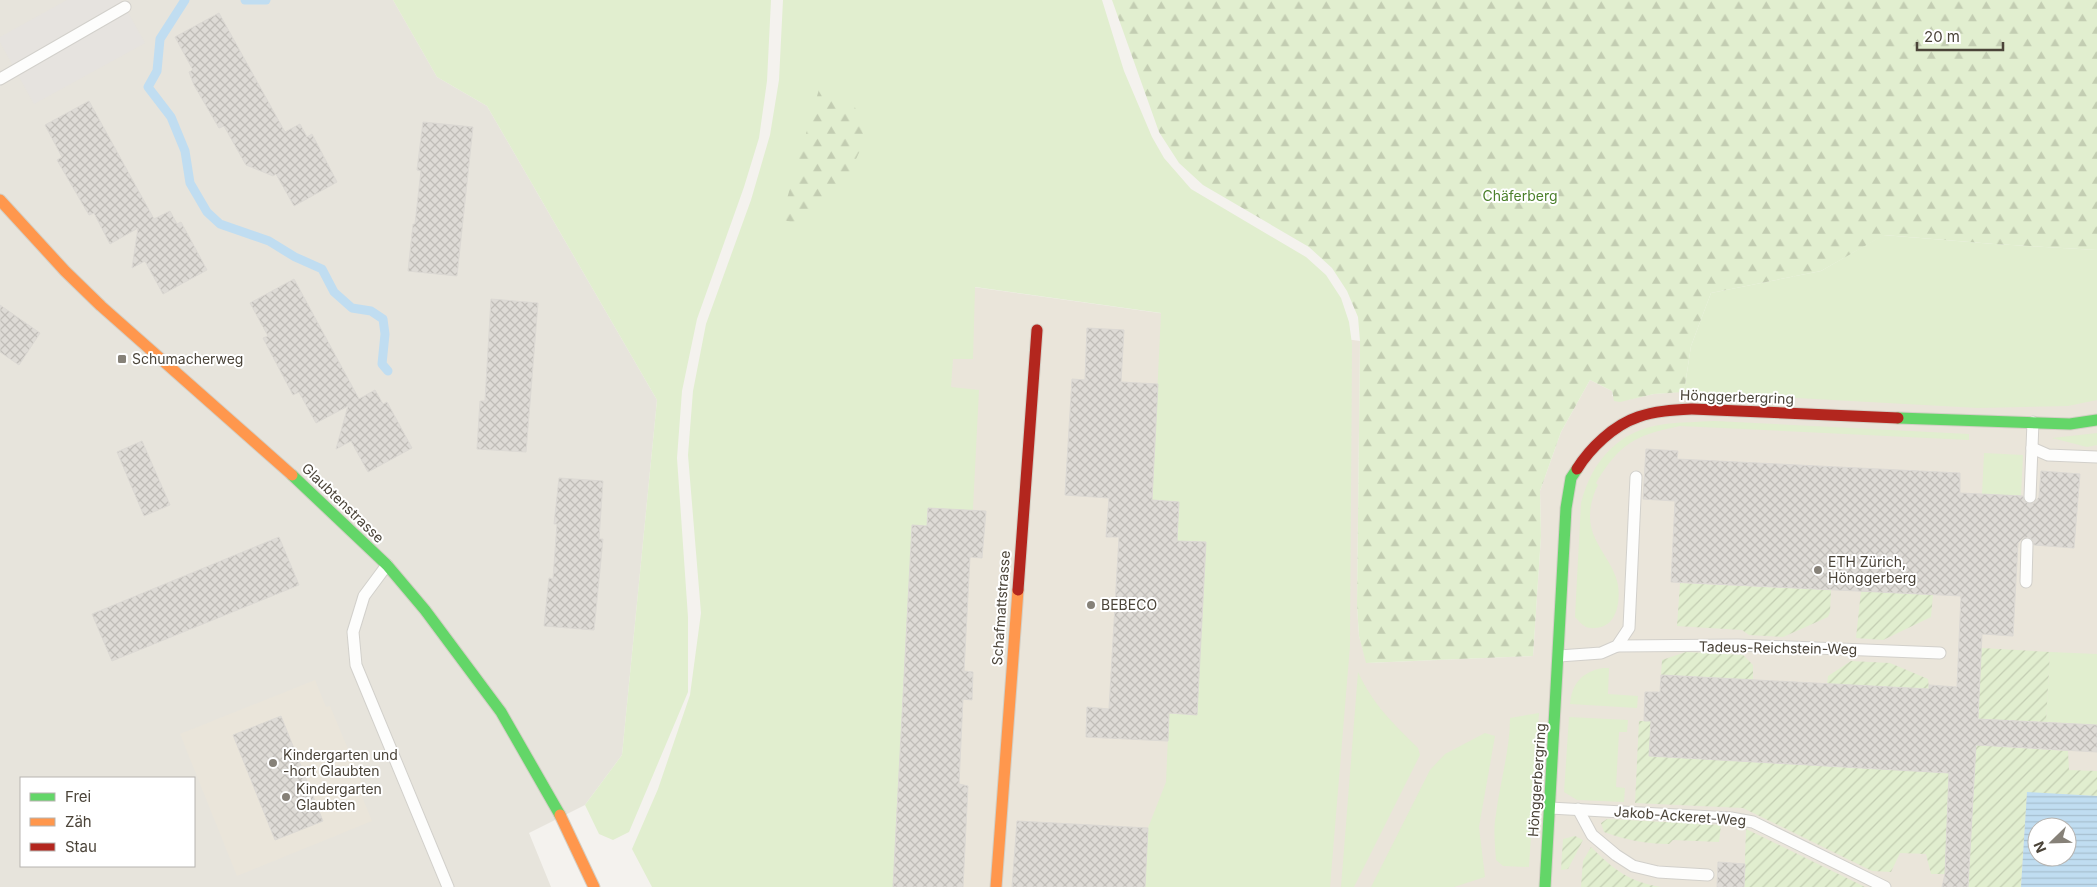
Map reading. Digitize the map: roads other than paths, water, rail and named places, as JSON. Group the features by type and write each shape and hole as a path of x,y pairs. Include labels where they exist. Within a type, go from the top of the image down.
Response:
{"street":[{"name":"Glaubtenstrasse","path":"0,200 65,271 101,306 310,491 387,565 425,610 501,712 561,817 594,887"},
{"name":"Schafmattstrasse","path":"996,887 1037,330"},
{"name":"Hönggerbergring","path":"1545,887 1566,508 1571,478 1584,458 1611,432 1637,418 1667,410 1692,408 1978,422 2070,424 2097,420"}],"lane":[{"path":"0,79 125,7"},
{"path":"2030,497 2033,422"},
{"path":"2032,448 2048,455 2097,457"},
{"path":"1617,646 1628,628 1636,477"},
{"path":"2026,582 2028,544"},
{"path":"387,565 364,596 353,632 356,665 448,887"},
{"name":"Tadeus-Reichstein-Weg","path":"1559,656 1601,653 1617,646 1738,645 1940,653"},
{"name":"Jakob-Ackeret-Weg","path":"1550,808 1731,818 1753,822 1885,887"},
{"path":"1578,809 1592,835 1633,866 1658,872 1708,874"}],"water":[{"path":"2027,792 2097,796 2097,887 2021,887"}],"waterway":[{"path":"185,0 160,39 157,71 148,87 171,117 185,151 190,183 207,212 220,224 269,241 295,257 322,269 334,292 352,308 371,311 383,319 385,334 382,364 388,371"},
{"path":"245,0 266,0"}],"place":[{"name":"Schumacherweg","path":"122,359"},
{"name":"ETH Zürich, Hönggerberg","path":"1818,570"},
{"name":"BEBECO","path":"1091,605"},
{"name":"Kindergarten und -hort Glaubten","path":"273,763"},
{"name":"Kindergarten Glaubten","path":"286,797"}],"park label":[{"name":"Chäferberg","path":"1520,196"}]}
